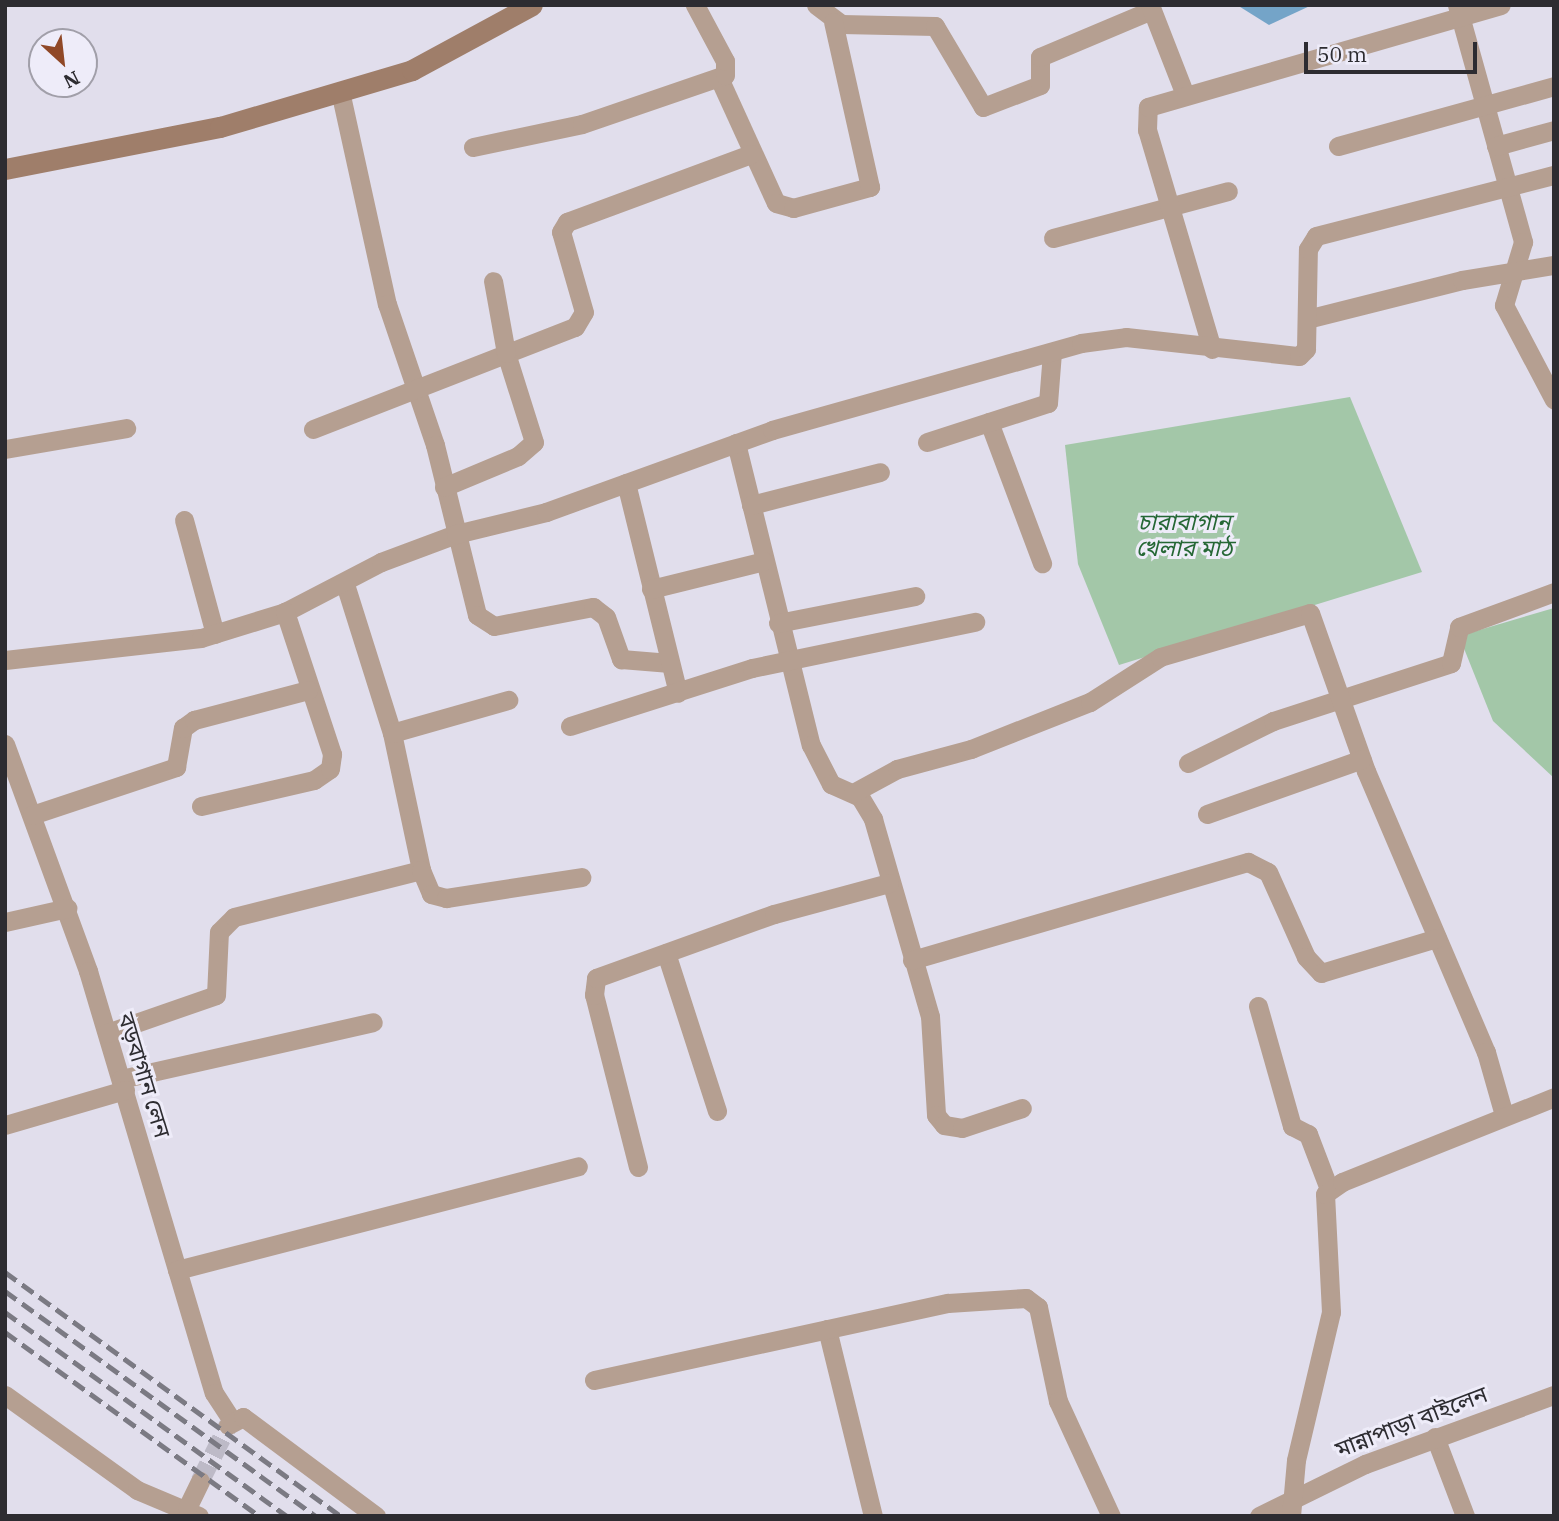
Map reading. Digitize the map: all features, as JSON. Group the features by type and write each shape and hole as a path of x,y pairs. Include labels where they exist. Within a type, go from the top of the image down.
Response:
{"street":[{"path":"5,169 220,127 340,91 434,61 532,5"},
{"path":"473,147 582,124 719,78 727,65 695,5"},
{"path":"719,78 770,197 784,206 870,187 833,22 816,5"},
{"path":"1212,349 1169,207 1145,112 1184,92 1459,11 1501,5"},
{"path":"833,22 935,26 984,107 1040,85 1041,57 1151,8 1184,92"},
{"path":"1459,11 1524,247 1515,271 1505,286 1504,305 1554,400"},
{"path":"1338,146 1484,103 1554,86"},
{"path":"340,91 387,304 415,386 444,486 477,615 486,625 593,607 606,617 621,659 670,663"},
{"path":"1496,146 1554,130"},
{"path":"313,429 415,386 506,353 584,318 561,232 567,222 751,154"},
{"path":"5,660 154,648 215,634 285,612 345,584 381,562 456,534 546,512 736,443 1052,352 1126,337 1212,349 1299,356 1306,349 1308,249 1316,236 1554,175"},
{"path":"1052,238 1228,191"},
{"path":"1307,319 1515,271 1554,265"},
{"path":"444,486 531,447 533,435 506,353 493,281"},
{"path":"927,442 1051,400 1052,352"},
{"path":"989,422 1042,563"},
{"path":"5,449 126,428"},
{"path":"736,443 786,660 824,775 853,793 873,818 889,883 930,1016 940,1121 962,1128 1022,1108"},
{"path":"751,505 880,472"},
{"path":"626,483 678,693"},
{"path":"184,520 215,634"},
{"path":"651,589 764,561"},
{"path":"345,584 392,733 421,870 431,894 446,898 581,877"},
{"path":"1188,763 1245,732 1451,663 1459,628 1554,592"},
{"path":"778,623 915,596"},
{"path":"201,806 314,780 330,769 332,754 308,690 285,612"},
{"path":"853,793 897,769 971,749 1090,702 1160,657 1306,612 1315,618 1340,701 1362,759 1486,1052 1504,1115"},
{"path":"570,726 786,660 975,622"},
{"path":"32,815 176,767 183,728 194,720 308,690"},
{"path":"392,733 508,700"},
{"name":"বড়বাগান লেন","path":"5,744 67,908 123,1085 214,1393 230,1423 243,1417 376,1516"},
{"path":"1207,814 1362,759"},
{"path":"912,960 1248,862 1268,872 1303,951 1321,973 1437,938"},
{"path":"107,1033 216,995 219,932 234,916 421,870"},
{"path":"638,1167 592,984 603,974 774,914 889,883"},
{"path":"5,922 67,908"},
{"path":"666,953 717,1111"},
{"path":"1258,1006 1292,1126 1308,1134 1329,1189 1323,1215 1331,1312 1290,1508"},
{"path":"5,1125 123,1085 373,1022"},
{"path":"1329,1189 1504,1115 1554,1097"},
{"path":"177,1270 578,1166"},
{"path":"594,1380 969,1300 1034,1301 1058,1401 1111,1516"},
{"path":"827,1329 873,1516"},
{"path":"5,1395 137,1490 193,1512 200,1480"},
{"name":"মান্নাপাড়া বাইলেন","path":"1259,1516 1290,1508 1435,1437 1554,1395"},
{"path":"1435,1437 1465,1516"}],"green space":[{"name":"চারাবাগান খেলার মাঠ","path":"1350,397 1422,572 1119,665 1078,564 1065,445"},
{"path":"1554,608 1554,778 1493,721 1459,636"}],"water":[{"path":"1237,5 1312,5 1269,25"}],"tunnel":[{"path":"200,1481 228,1425"}],"railway":[{"path":"5,1272 341,1516"},
{"path":"5,1291 316,1516"},
{"path":"5,1312 287,1516"},
{"path":"5,1332 259,1516"}]}
